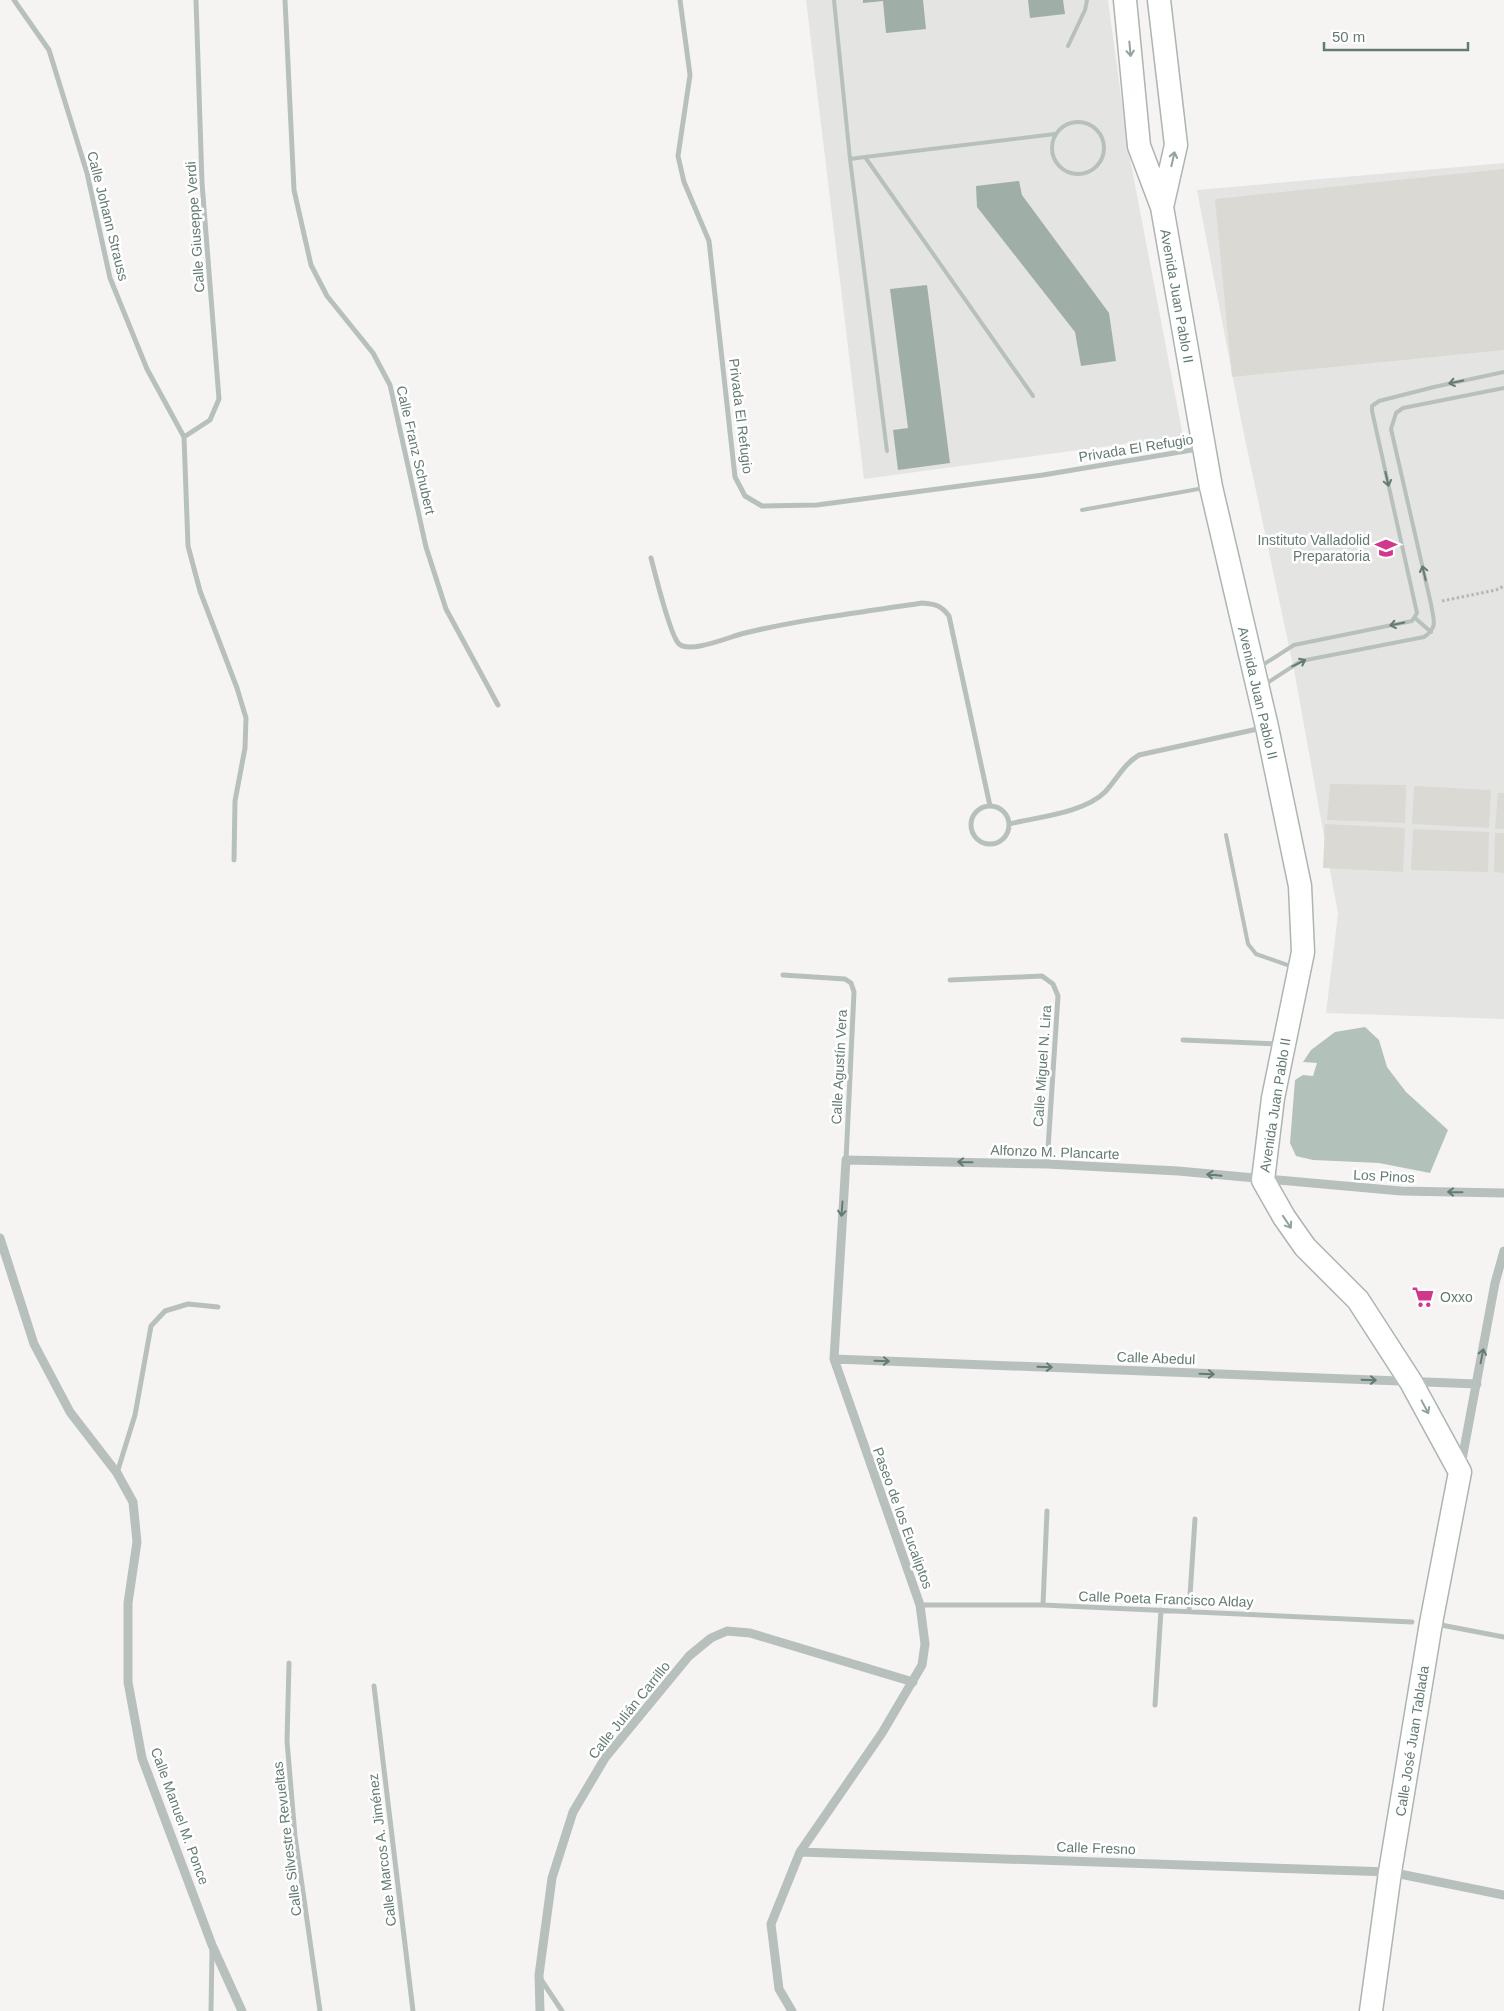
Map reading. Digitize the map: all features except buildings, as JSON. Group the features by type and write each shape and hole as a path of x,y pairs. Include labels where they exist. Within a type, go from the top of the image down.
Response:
{"main road":[{"name":"Avenida Juan Pablo II","path":"1125,0 1139,146 1162,207 1210,486 1267,728 1300,886 1303,952 1272,1106 1263,1180"},
{"name":"Avenida Juan Pablo II","path":"1159,0 1176,145 1162,207"},
{"path":"1263,1180 1284,1217 1305,1247 1358,1300 1411,1382 1460,1472"},
{"name":"Calle José Juan Tablada","path":"1371,2011 1421,1622 1460,1472"}],"street":[{"name":"Calle Johann Strauss","path":"14,0 49,50 87,173 110,278 147,369 184,437"},
{"name":"Calle Giuseppe Verdi","path":"184,437 210,420 219,399 202,183 196,0"},
{"name":"Calle Franz Schubert","path":"285,0 294,190 311,265 327,296 373,353 390,385 426,547 446,610 498,705"},
{"name":"Privada El Refugio","path":"680,0 690,75 678,156 684,182 709,241 735,477 745,496 762,506 817,505 1043,475 1203,448"},
{"path":"184,437 188,546 200,591 237,688 246,718 245,748 235,801 234,860"},
{"path":"651,558 671,628 678,644 686,648 701,646 745,633 822,618 922,604 935,604 944,608 949,616 990,806"},
{"path":"1009,824 1084,806 1104,793 1128,762 1139,755 1267,728"},
{"path":"990,806 1006,814 1009,824 1008,832 1000,842 987,844 977,838 972,828 974,816 983,808 990,806"},
{"name":"Calle Agustín Vera","path":"782,975 845,979 851,984 854,992 846,1160"},
{"name":"Calle Miguel N. Lira","path":"950,980 1042,976 1053,984 1058,996 1047,1164"},
{"path":"1183,1040 1285,1044"},
{"name":"Alfonzo M. Plancarte","path":"846,1160 1047,1164 1178,1171 1263,1180"},
{"name":"Paseo de los Eucaliptos","path":"792,2011 779,1989 771,1924 800,1852 882,1733 913,1682 922,1665 926,1644 920,1605 834,1359 846,1160"},
{"name":"Los Pinos","path":"1263,1180 1401,1191 1504,1193"},
{"path":"0,1238 34,1344 70,1412 117,1472"},
{"name":"Calle José Juan Tablada","path":"1460,1472 1504,1251"},
{"path":"117,1472 135,1415 150,1326 164,1310 188,1304 218,1307"},
{"name":"Calle Abedul","path":"834,1359 1476,1384"},
{"name":"Calle Manuel M. Ponce","path":"117,1472 133,1502 137,1542 128,1603 128,1682 142,1758 212,1945 242,2011"},
{"path":"1043,1605 1047,1511"},
{"path":"1189,1611 1195,1519"},
{"name":"Calle Poeta Francisco Alday","path":"920,1605 1043,1605 1421,1622 1504,1637"},
{"path":"1155,1705 1161,1610"},
{"name":"Calle Julián Carrillo","path":"540,2011 539,1975 552,1878 573,1812 605,1758 689,1656 711,1638 727,1631 750,1633 913,1682"},
{"name":"Calle Silvestre Revueltas","path":"289,1663 287,1741 295,1836 320,2011"},
{"name":"Calle Marcos A. Jiménez","path":"374,1686 413,2011"},
{"name":"Calle Fresno","path":"800,1852 1390,1872 1504,1894"},
{"path":"211,2011 212,1945"},
{"path":"539,1975 562,2011"}],"lane":[{"path":"834,0 850,159 887,451"},
{"path":"1068,46 1085,10 1087,0"},
{"path":"850,159 1055,134 1061,127 1077,121 1093,126 1100,133 1104,149 1098,165 1083,174 1066,172 1054,159 1052,142 1055,134"},
{"path":"865,157 1033,396"},
{"path":"1256,680 1294,645 1415,618 1417,613 1372,406 1379,401 1504,372"},
{"path":"1256,680 1301,661 1424,637 1431,632 1434,625 1430,604 1391,429 1396,413 1403,408 1504,388"},
{"path":"1082,510 1191,492 1210,486"},
{"path":"1415,618 1431,632"},
{"path":"1226,835 1248,944 1256,954 1300,969"}],"path":[{"path":"1430,604 1496,590 1504,586"}],"shaded area":[{"path":"806,0 1108,0 1128,148 1183,436 864,479"},
{"name":"Instituto Valladolid Preparatoria","path":"1504,163 1504,1019 1326,1013 1338,914 1295,675 1241,420 1197,190"},
{"path":"1504,169 1504,350 1232,377 1215,199"},
{"path":"1330,784 1406,785 1405,823 1327,820"},
{"path":"1414,786 1491,790 1489,828 1412,824"},
{"path":"1498,793 1504,793 1504,829 1495,829"},
{"path":"1325,824 1405,828 1403,872 1323,868"},
{"path":"1413,829 1489,832 1488,872 1411,870"},
{"path":"1495,833 1504,833 1504,873 1494,872"},
{"path":"1365,1027 1379,1040 1387,1067 1406,1092 1448,1130 1430,1173 1379,1163 1313,1160 1296,1156 1290,1143 1295,1080 1303,1075 1313,1076 1317,1063 1303,1062 1311,1050 1335,1032"}],"place":[{"name":"Instituto Valladolid Preparatoria","path":"1386,548"},
{"name":"Oxxo","path":"1423,1297"}]}
